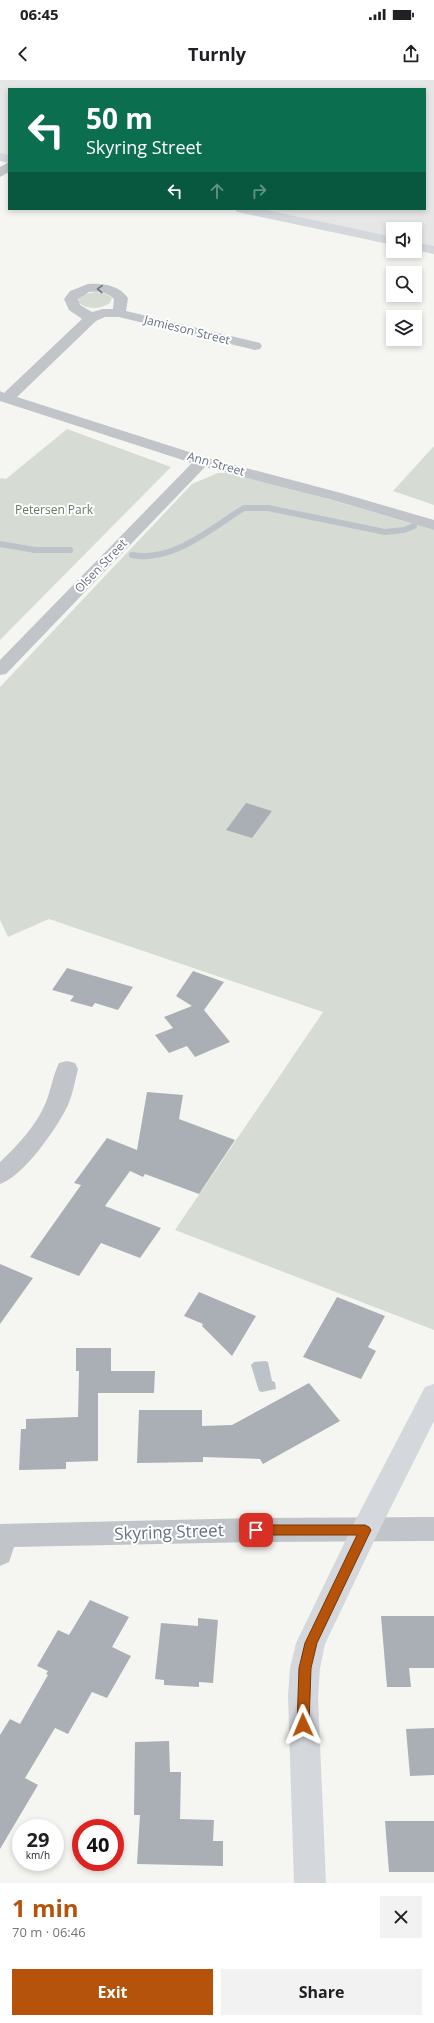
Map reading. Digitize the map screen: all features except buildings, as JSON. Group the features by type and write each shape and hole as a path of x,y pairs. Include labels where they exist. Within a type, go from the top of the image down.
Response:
{"street":[{"path":"0,173 8,167"},
{"path":"247,210 386,240"},
{"path":"422,247 434,250"},
{"path":"91,318 74,307 70,299 84,290 100,288 118,294 121,298 119,313"},
{"name":"Jamieson Street","path":"4,397 91,318 103,313 119,313 255,346"},
{"name":"Ann Street","path":"4,397 202,461 335,496 434,525"},
{"name":"Olsen Street","path":"0,670 202,461"},
{"path":"0,1175 28,1147 52,1113 61,1094 67,1069"},
{"path":"310,1883 303,1725 305,1668 311,1643 365,1530 434,1395"},
{"name":"Skyring Street","path":"1,1542 256,1530 434,1529"}],"shaded area":[{"path":"0,80 434,80 434,250 422,247 422,222 386,222 386,239 249,210 426,210 426,88 8,88 8,158 0,157"},
{"path":"254,1362 268,1362 272,1381 275,1382 276,1389 262,1392 259,1391 251,1365"}],"green space":[{"path":"96,292 106,294 112,298 110,303 103,307 90,308 79,303 79,298 85,294"},
{"name":"Petersen Park","path":"67,429 171,467 0,640 0,478 6,479"},
{"path":"434,446 434,505 393,491"},
{"path":"218,473 228,473 287,487 434,530 434,1330 175,1230 323,1012 49,919 8,937 0,920 0,687 192,484"}],"waterway":[{"path":"132,555 147,556 162,554 177,549 205,534 244,508 268,508 385,532 404,530 414,526"},
{"path":"0,544 35,550 70,550"}],"route":[{"path":"256,1530 365,1530 311,1643 305,1668 302,1696 303,1725"}]}
